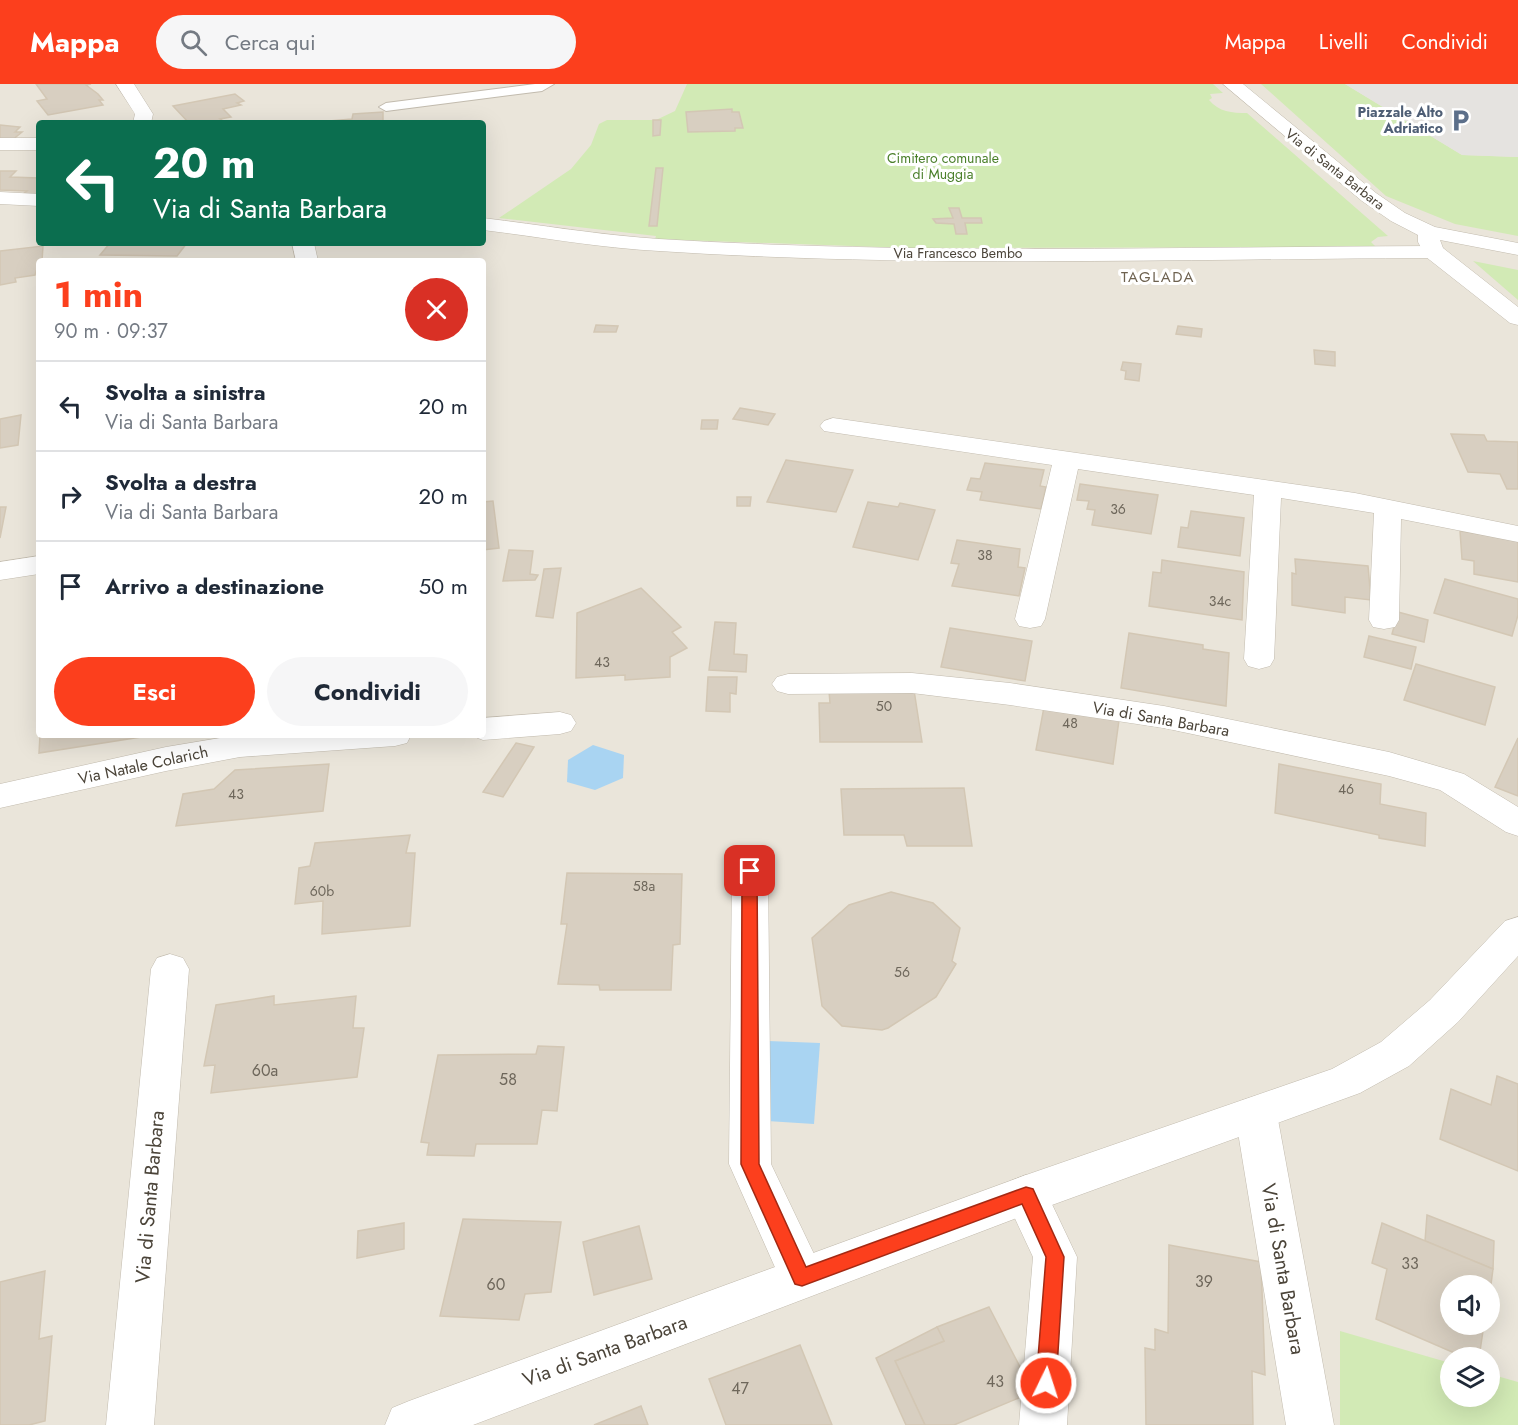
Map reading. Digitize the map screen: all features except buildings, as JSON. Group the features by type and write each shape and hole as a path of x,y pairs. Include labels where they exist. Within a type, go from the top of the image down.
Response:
{"street":[{"path":"125,84 144,114 143,120"},
{"name":"Via di Santa Barbara","path":"1232,84 1369,197 1432,242 1518,318"},
{"path":"0,144 36,144"},
{"path":"0,198 36,200"},
{"name":"Via Francesco Bembo","path":"486,224 657,245 914,254 1432,242"},
{"path":"1432,242 1518,249"},
{"path":"833,426 1355,501 1518,534"},
{"path":"1030,619 1067,459"},
{"path":"1259,659 1268,488"},
{"path":"1384,620 1388,509"},
{"path":"0,571 36,565"},
{"name":"Via di Santa Barbara","path":"788,684 912,683 1010,694 1164,717 1389,764 1452,782 1518,823"},
{"path":"486,729 560,723"},
{"name":"Via Natale Colarich","path":"0,796 166,759 240,746 353,738"},
{"path":"750,871 750,1164 802,1277"},
{"name":"Via di Santa Barbara","path":"409,1425 802,1277 1346,1081 1395,1054 1444,1011 1518,932"},
{"name":"Via di Santa Barbara","path":"130,1425 170,969"},
{"name":"Via di Santa Barbara","path":"1256,1114 1310,1425"},
{"path":"1026,1195 1055,1257 1043,1425"}],"lane":[{"path":"386,107 542,87 548,84"}],"shaded area":[{"path":"0,84 1518,84 1518,1425 0,1425"},
{"name":"Piazzale Alto Adriatico","path":"1345,84 1518,84 1518,157 1462,155"}],"green space":[{"name":"Cimitero comunale di Muggia","path":"687,84 1213,84 1223,93 1210,94 1212,98 1209,100 1213,104 1226,111 1247,113 1388,236 1378,237 1371,242 1376,247 908,248 655,239 656,236 499,218 571,169 591,145 599,124 607,120 656,120 675,111"},
{"path":"1261,84 1345,84 1462,155 1518,157 1518,236 1455,224 1386,196"},
{"path":"1473,261 1518,270 1518,300"},
{"path":"1340,1331 1440,1360 1440,1407 1500,1407 1500,1377 1518,1382 1518,1425 1340,1425"}],"water":[{"path":"593,745 624,755 623,778 595,790 567,782 568,760"},
{"path":"768,1041 820,1043 814,1124 767,1121"}],"place":[{"name":"Piazzale Alto Adriatico","path":"1461,120"}],"district":[{"name":"TAGLADA","path":"1158,277"}],"route":[{"path":"750,871 750,1164 802,1277 1026,1195 1055,1257 1046,1383"}]}
